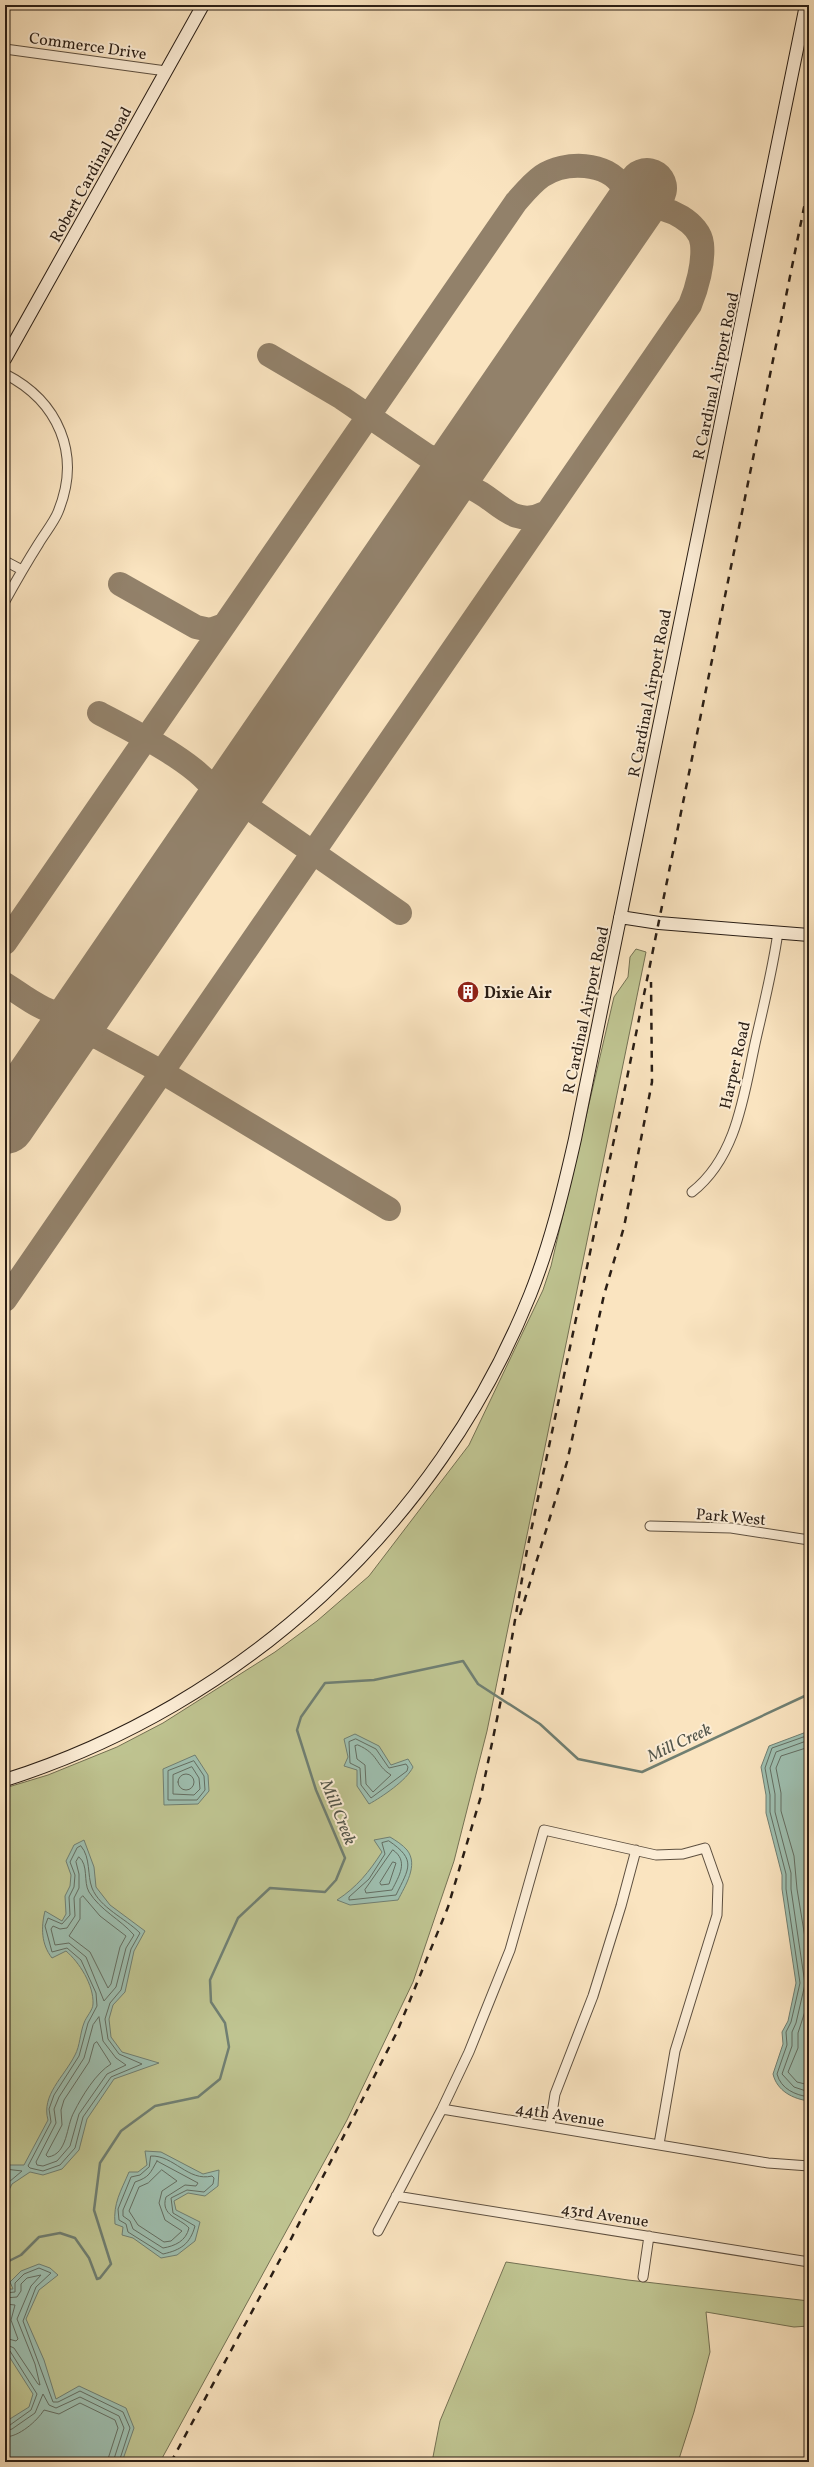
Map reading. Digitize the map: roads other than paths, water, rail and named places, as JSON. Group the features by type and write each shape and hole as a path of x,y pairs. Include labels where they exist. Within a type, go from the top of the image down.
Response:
{"main road":[{"name":"Robert Cardinal Road","path":"5,359 203,5"},
{"name":"R Cardinal Airport Road","path":"5,1780 46,1766 138,1726 231,1670 275,1638 338,1581 391,1526 425,1483 484,1392 530,1294 548,1243 575,1139 806,5"},
{"path":"620,917 659,923 809,935"}],"street":[{"name":"Commerce Drive","path":"5,49 166,71"},
{"path":"5,374 25,384 46,405 61,431 68,458 66,482 58,512 22,570 5,601"},
{"path":"5,561 22,570"},
{"name":"Harper Road","path":"692,1192 708,1178 720,1160 738,1119 774,963 778,932"},
{"name":"Park West","path":"650,1526 731,1528 809,1540"},
{"path":"378,2231 442,2109 469,2052 510,1950 544,1830 669,1856 705,1848 714,1871 719,1898 709,1943 675,2051 659,2144"},
{"path":"550,2126 555,2094 595,1990 621,1906 636,1850"},
{"name":"44th Avenue","path":"442,2109 768,2163 809,2166"},
{"name":"43rd Avenue","path":"396,2196 809,2262"},
{"path":"643,2277 648,2236"}],"water":[{"path":"809,1731 809,2101 786,2093 778,2085 773,2074 783,2044 782,2032 788,2021 796,1983 782,1889 782,1875 766,1813 766,1795 761,1767 769,1746"},
{"path":"355,1734 379,1746 391,1765 408,1759 413,1767 400,1783 369,1804 357,1786 357,1770 344,1766 348,1757 344,1739"},
{"path":"195,1755 208,1775 209,1791 198,1804 164,1805 163,1769"},
{"path":"390,1837 407,1850 412,1862 410,1875 398,1900 350,1905 337,1900 351,1890 362,1879 382,1852 374,1840"},
{"path":"84,1840 94,1867 96,1887 110,1905 145,1931 134,1951 125,1992 113,2005 109,2019 111,2037 122,2052 159,2063 114,2079 87,2119 79,2150 62,2169 43,2175 30,2172 12,2184 5,2198 5,2165 24,2165 48,2120 48,2102 51,2094 75,2055 84,2023 93,2006 91,1989 81,1968 66,1951 52,1958 48,1953 43,1935 45,1911 62,1921 66,1914 65,1896 70,1886 71,1875 66,1861 74,1845"},
{"path":"145,2151 161,2152 203,2174 219,2170 218,2186 205,2196 188,2193 174,2201 176,2210 200,2222 195,2241 177,2255 161,2258 133,2238 122,2235 123,2227 115,2224 116,2203 129,2172 138,2172 147,2165"},
{"path":"39,2264 50,2268 58,2275 39,2290 26,2319 44,2360 56,2399 79,2386 126,2408 134,2428 122,2462 5,2462 5,2422 29,2407 33,2394 5,2350 5,2289 13,2289 10,2282 21,2271"}],"waterway":[{"name":"Mill Creek","path":"5,2263 21,2255 39,2237 60,2233 75,2238 89,2258 97,2279 100,2278 111,2264 94,2210 100,2163 121,2131 155,2106 198,2097 220,2079 229,2047 225,2023 211,2002 210,1980 238,1918 270,1888 325,1892 336,1880 345,1858 316,1790 297,1730 301,1717 325,1683 374,1680 463,1661 478,1684 540,1724 578,1759 642,1772 809,1694"}],"railway":[{"path":"171,2462 290,2241 397,2032 448,1907 481,1796 503,1690 527,1550 626,1083 809,183"},
{"path":"520,1615 567,1462 604,1295 624,1227 652,1082 651,982"}],"place":[{"name":"Dixie Air","path":"468,992"}]}
